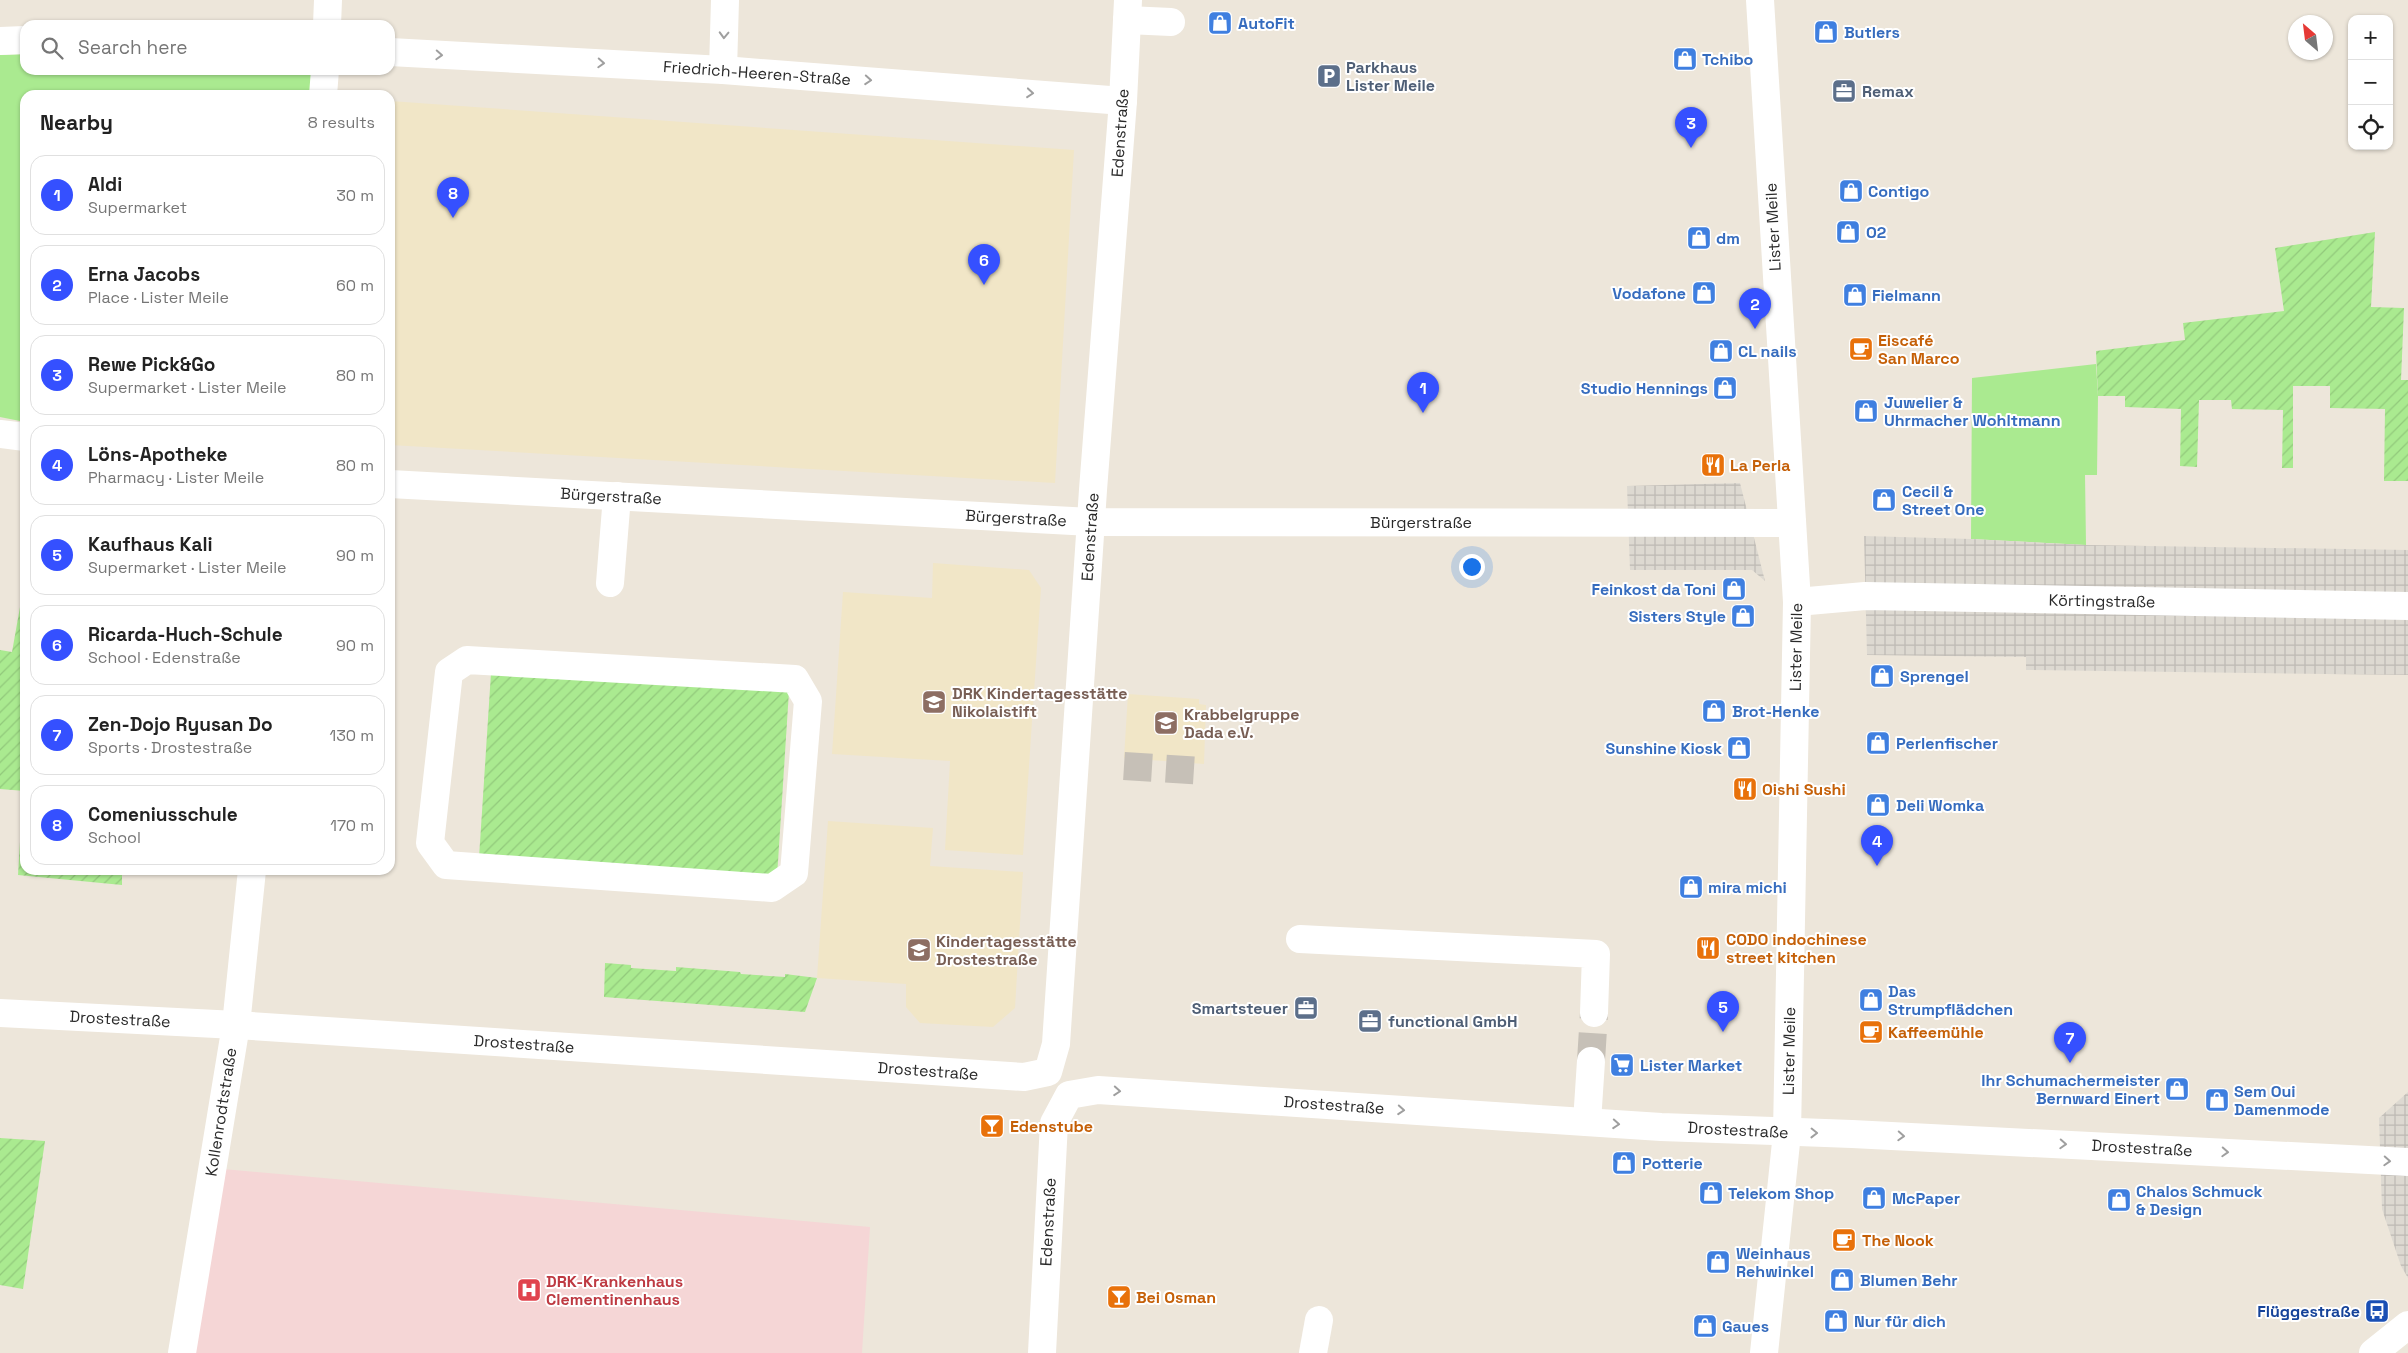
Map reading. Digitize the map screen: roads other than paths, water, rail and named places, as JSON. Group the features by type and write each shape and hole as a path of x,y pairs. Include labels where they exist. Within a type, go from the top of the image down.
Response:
{"street":[{"path":"327,20 328,0"},
{"path":"723,70 725,0"},
{"name":"Lister Meile","path":"1760,0 1797,602 1787,1133 1764,1353"},
{"path":"1128,10 1171,22"},
{"name":"Edenstraße","path":"1048,1072 1056,1044 1128,10"},
{"path":"0,41 20,40"},
{"name":"Friedrich-Heeren-Straße","path":"395,52 723,70 1123,101"},
{"path":"323,90 325,75"},
{"path":"0,434 20,437"},
{"name":"Bürgerstraße","path":"395,484 1091,522 1792,523"},
{"path":"610,583 617,496"},
{"name":"Körtingstraße","path":"1797,602 1865,596 2408,606"},
{"path":"467,660 795,679 808,701 794,873 772,888 446,865 430,843 449,672 467,660"},
{"name":"Kollenrodtstraße","path":"182,1353 236,1026 251,875"},
{"path":"1300,939 1596,954 1594,1013"},
{"name":"Drostestraße","path":"0,1013 236,1026 1024,1077 1048,1072"},
{"path":"1587,1122 1591,1062"},
{"name":"Drostestraße","path":"1069,1095 1098,1090 1787,1133 1862,1134 2408,1162"},
{"name":"Edenstraße","path":"1042,1353 1054,1123 1069,1095"},
{"path":"1313,1353 1319,1320"},
{"path":"2373,1353 2408,1325"}],"tunnel":[{"path":"1124,766 1204,771"},
{"path":"1591,1061 1594,1013"}],"place":[{"name":"AutoFit","path":"1220,23"},
{"name":"Butlers","path":"1826,32"},
{"name":"Tchibo","path":"1685,59"},
{"name":"Parkhaus Lister Meile","path":"1329,76"},
{"name":"Remax","path":"1844,91"},
{"name":"Rewe Pick&Go","path":"1691,148"},
{"name":"Contigo","path":"1851,191"},
{"name":"Comeniusschule","path":"453,218"},
{"name":"O2","path":"1848,232"},
{"name":"dm","path":"1699,238"},
{"name":"Ricarda-Huch-Schule","path":"984,285"},
{"name":"Vodafone","path":"1704,293"},
{"name":"Fielmann","path":"1855,295"},
{"name":"Erna Jacobs","path":"1755,329"},
{"name":"Eiscafé San Marco","path":"1861,349"},
{"name":"CL nails","path":"1721,351"},
{"name":"Studio Hennings","path":"1725,388"},
{"name":"Juwelier & Uhrmacher Wohltmann","path":"1866,411"},
{"name":"Aldi","path":"1423,413"},
{"name":"La Perla","path":"1713,465"},
{"name":"Cecil & Street One","path":"1884,500"},
{"name":"Feinkost da Toni","path":"1734,589"},
{"name":"Sisters Style","path":"1743,616"},
{"name":"Sprengel","path":"1882,676"},
{"name":"DRK Kindertagesstätte Nikolaistift","path":"934,702"},
{"name":"Brot-Henke","path":"1714,711"},
{"name":"Krabbelgruppe Dada e.V.","path":"1166,723"},
{"name":"Perlenfischer","path":"1878,743"},
{"name":"Sunshine Kiosk","path":"1739,748"},
{"name":"Oishi Sushi","path":"1745,789"},
{"name":"Deli Womka","path":"1878,805"},
{"name":"Löns-Apotheke","path":"1877,866"},
{"name":"mira michi","path":"1691,887"},
{"name":"CODO indochinese street kitchen","path":"1708,948"},
{"name":"Kindertagesstätte Drostestraße","path":"919,950"},
{"name":"Das Strumpflädchen","path":"1871,1000"},
{"name":"Smartsteuer","path":"1306,1008"},
{"name":"functional GmbH","path":"1370,1021"},
{"name":"Kaufhaus Kali","path":"1723,1032"},
{"name":"Kaffeemühle","path":"1871,1032"},
{"name":"Zen-Dojo Ryusan Do","path":"2070,1063"},
{"name":"Lister Market","path":"1622,1065"},
{"name":"Ihr Schumachermeister Bernward Einert","path":"2177,1089"},
{"name":"Sem Oui Damenmode","path":"2217,1100"},
{"name":"Edenstube","path":"992,1126"},
{"name":"Potterie","path":"1624,1163"},
{"name":"Telekom Shop","path":"1711,1193"},
{"name":"McPaper","path":"1874,1198"},
{"name":"Chalos Schmuck & Design","path":"2119,1200"},
{"name":"The Nook","path":"1844,1240"},
{"name":"Weinhaus Rehwinkel","path":"1718,1262"},
{"name":"Blumen Behr","path":"1842,1280"},
{"name":"DRK-Krankenhaus Clementinenhaus","path":"529,1290"},
{"name":"Bei Osman","path":"1119,1297"},
{"name":"Flüggestraße","path":"2377,1311"},
{"name":"Nur für dich","path":"1836,1321"},
{"name":"Gaues","path":"1705,1326"}]}
